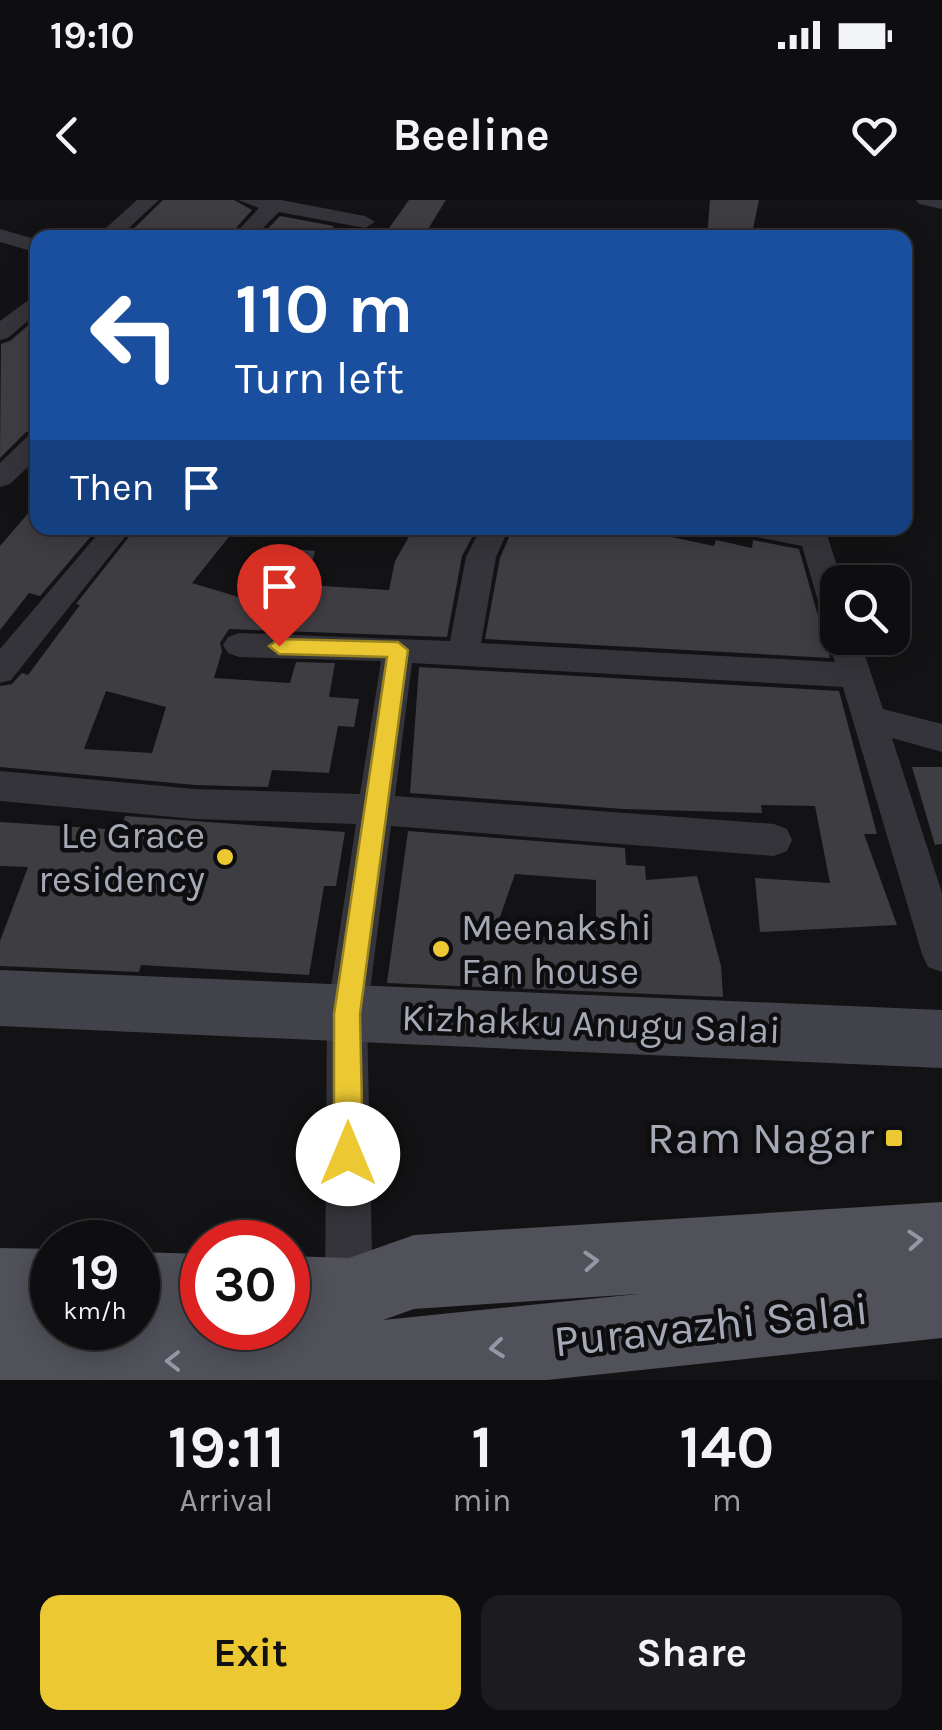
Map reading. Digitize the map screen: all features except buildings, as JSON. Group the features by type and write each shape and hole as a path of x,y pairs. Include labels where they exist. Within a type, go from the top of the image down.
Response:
{"main road":[{"name":"Puravazhi Salai","path":"329,1316 414,1272 942,1238"},
{"path":"0,1285 30,1286"},
{"name":"Puravazhi Salai","path":"0,1361 329,1316 942,1301"}],"street":[{"path":"114,230 149,200"},
{"path":"248,200 359,230 383,200"},
{"path":"926,200 942,203"},
{"path":"249,230 274,205"},
{"path":"0,235 30,244"},
{"path":"0,334 30,307"},
{"path":"0,478 30,449"},
{"path":"0,671 112,535"},
{"path":"463,653 481,558 492,535"},
{"path":"813,535 822,565"},
{"path":"239,645 855,674"},
{"path":"329,1316 347,1014 398,650"},
{"path":"849,655 942,954"},
{"path":"869,719 942,738"},
{"path":"0,786 195,804 375,810 774,840"},
{"name":"Kizhakku Anugu Salai","path":"0,998 942,1039"}],"place":[{"name":"Le Grace residency","path":"225,857"},
{"name":"Meenakshi Fan house","path":"441,949"},
{"name":"Ram Nagar","path":"894,1138"}],"route":[{"path":"279,646 398,650 347,1014 348,1154"}]}
